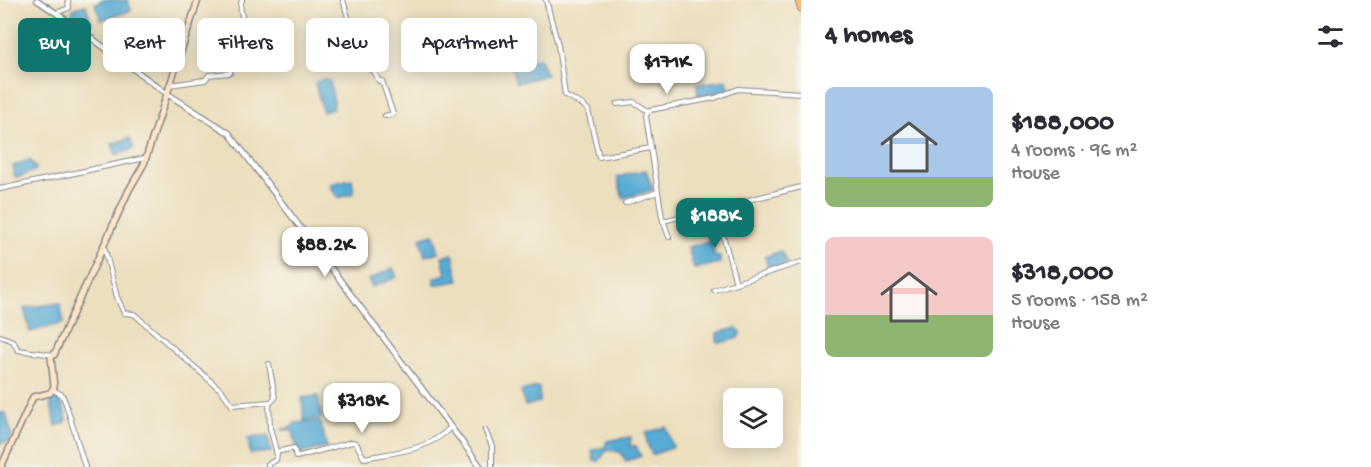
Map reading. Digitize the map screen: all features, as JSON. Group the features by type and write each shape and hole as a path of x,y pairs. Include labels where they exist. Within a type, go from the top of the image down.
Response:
{"highway":[{"path":"799,0 801,8"}],"main road":[{"path":"1,467 33,397 50,393 52,389 51,357 54,355 129,190 146,158 198,0"}],"street":[{"path":"36,0 166,93 229,133 481,467"},
{"path":"56,13 69,8 68,0"},
{"path":"169,85 206,80 209,75 230,73 231,64 267,58 248,31 240,5 242,0"},
{"path":"344,0 348,23 369,69 372,68 379,81 382,81 393,114 385,116"},
{"path":"546,0 558,45 565,95 588,110 599,157 651,148"},
{"path":"617,104 634,102 648,111 715,98 738,89 801,93"},
{"path":"648,111 646,116 658,192 663,221 669,237"},
{"path":"0,189 146,158"},
{"path":"663,221 801,188"},
{"path":"625,203 658,192"},
{"path":"716,209 736,283"},
{"path":"104,246 117,297 124,313 134,314 222,391 232,405 271,402"},
{"path":"714,290 801,262"},
{"path":"0,336 13,341 18,350 54,355"},
{"path":"268,467 268,464 276,459 270,428 269,404 275,398 269,364"},
{"path":"52,389 62,395 85,467"},
{"path":"276,452 294,448 296,457 352,442 356,443 364,458 424,446 436,440 451,427"},
{"path":"485,430 492,446 492,467"}],"water":[{"path":"102,0 128,0 131,11 101,20 95,4"},
{"path":"86,5 90,18 73,18 74,8"},
{"path":"537,58 539,58 547,75 516,83 513,72 537,72"},
{"path":"322,79 330,81 334,103 333,109 323,112 315,83"},
{"path":"727,80 730,91 698,96 697,84"},
{"path":"130,138 134,149 116,155 112,144"},
{"path":"30,160 36,170 15,177 13,166"},
{"path":"646,170 653,190 623,198 617,177"},
{"path":"352,179 354,193 339,198 330,184"},
{"path":"434,234 439,252 425,256 420,238"},
{"path":"711,241 715,257 720,257 720,263 694,269 688,247"},
{"path":"781,251 787,264 769,270 765,257"},
{"path":"453,254 459,281 435,285 434,278 446,274 442,256"},
{"path":"393,268 397,277 372,287 368,280"},
{"path":"60,303 64,323 30,332 24,308"},
{"path":"736,328 741,332 738,338 720,343 717,341 717,333"},
{"path":"537,387 540,402 525,406 521,391"},
{"path":"318,396 322,418 304,421 302,398"},
{"path":"58,399 61,401 67,419 65,423 56,426 50,401"},
{"path":"0,413 6,413 12,436 8,442 0,443"},
{"path":"320,421 327,447 298,454 293,432 281,430 292,427 295,423"},
{"path":"666,427 673,447 652,455 646,433"},
{"path":"268,436 271,452 250,454 248,438"},
{"path":"631,437 630,446 636,446 641,456 626,461 620,452 607,450 599,461 594,461 592,450 605,447 607,441"}]}
